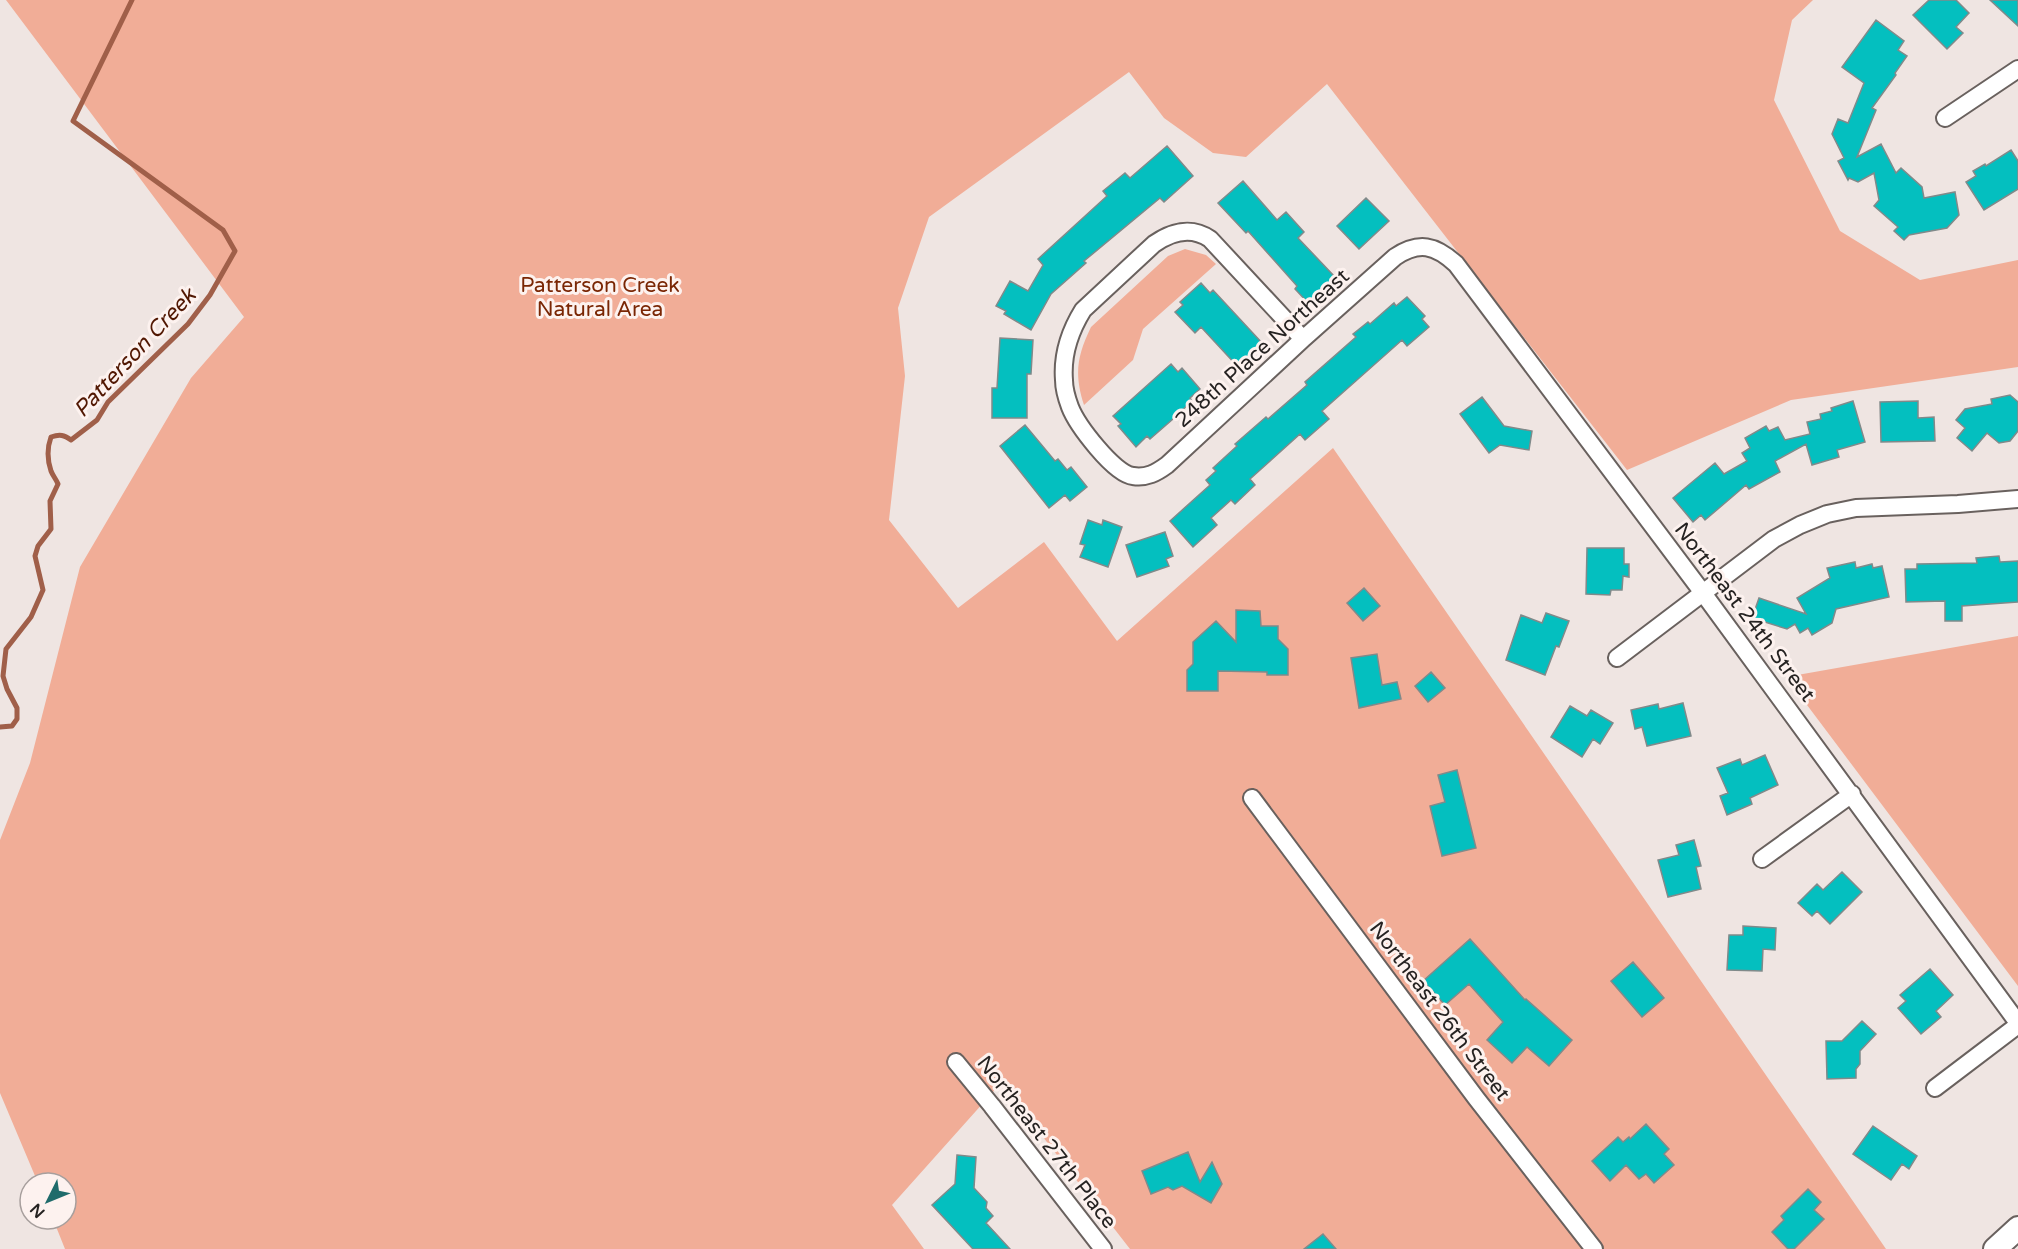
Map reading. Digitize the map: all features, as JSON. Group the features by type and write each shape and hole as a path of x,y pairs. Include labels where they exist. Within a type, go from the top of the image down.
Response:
{"street":[{"path":"1945,118 2018,69"},
{"name":"248th Place Northeast","path":"1303,339 1210,239 1203,234 1190,231 1177,232 1165,237 1146,252 1083,310 1074,323 1067,343 1064,381 1070,406 1078,422 1112,464 1119,471 1131,476 1154,474 1167,465 1395,257 1409,248 1421,247"},
{"name":"Northeast 24th Street","path":"1421,247 1433,248 1456,264 1703,592 2018,1024"},
{"path":"1617,658 1774,539 1827,514 1856,508 2018,499"},
{"path":"1762,859 1852,794"},
{"name":"Northeast 26th Street","path":"1252,798 1476,1098 1594,1249"},
{"path":"1935,1088 2018,1024"},
{"name":"Northeast 27th Place","path":"956,1062 1103,1249"},
{"path":"1995,1249 2018,1228"}],"green space":[{"name":"Patterson Creek Natural Area","path":"6,0 1813,0 1792,20 1774,100 1840,231 1920,280 2018,260 2018,367 1791,400 1627,470 1327,84 1246,157 1213,153 1164,118 1129,72 929,217 898,308 905,376 889,520 958,608 1044,542 1117,641 1333,448 1886,1249 1130,1249 1001,1083 892,1205 924,1249 65,1249 58,1231 78,1231 78,1171 33,1171 0,1093 0,840 30,763 80,567 191,378 244,317"},
{"path":"1185,249 1206,255 1216,264 1143,329 1133,360 1084,405 1079,384 1078,365 1091,327 1168,256"},
{"path":"2018,636 2018,986 1786,677"}],"building":[{"path":"1929,0 1956,0 1969,13 1956,27 1963,33 1947,49 1913,15"},
{"path":"1990,0 2018,0 2018,26"},
{"path":"1876,20 1904,41 1898,50 1907,56 1872,108 1876,110 1857,157 1881,144 1896,173 1901,168 1922,187 1924,198 1955,192 1959,215 1947,228 1909,235 1904,240 1894,231 1898,227 1874,206 1879,200 1874,173 1858,182 1849,178 1848,180 1838,161 1844,158 1832,134 1838,119 1848,123 1864,83 1842,67"},
{"path":"1167,146 1193,176 1164,202 1160,198 1084,261 1086,263 1051,294 1031,330 1004,314 1006,311 996,306 1010,281 1028,291 1043,265 1038,259 1107,196 1103,191 1125,173 1130,178"},
{"path":"2011,150 2018,161 2018,189 1984,210 1966,182 1976,176 1973,171 1985,164 1986,166"},
{"path":"1243,181 1277,220 1286,212 1304,232 1298,238 1335,277 1308,303 1295,289 1297,286 1248,231 1246,233 1218,203"},
{"path":"1366,198 1389,221 1359,249 1337,226"},
{"path":"1201,283 1210,293 1213,290 1263,344 1238,367 1201,327 1195,333 1175,312 1183,305 1180,302"},
{"path":"1407,297 1425,316 1422,319 1429,327 1407,346 1402,340 1322,411 1329,419 1305,440 1300,434 1250,479 1255,485 1235,504 1231,500 1211,518 1217,525 1193,547 1170,521 1210,485 1206,480 1216,471 1213,468 1237,446 1235,444 1307,385 1305,382 1356,337 1353,334 1368,322 1370,324 1394,303 1396,306"},
{"path":"1000,338 1033,340 1031,374 1027,374 1027,418 992,418 992,388 997,388"},
{"path":"1171,364 1178,372 1182,368 1200,389 1190,398 1192,401 1173,419 1150,439 1147,436 1136,447 1118,426 1121,424 1113,416"},
{"path":"2010,395 2018,402 2018,431 2010,441 1999,443 1987,433 1972,451 1957,438 1965,428 1956,420 1965,409 1992,404 1991,399"},
{"path":"1482,397 1504,426 1532,431 1529,450 1500,445 1489,453 1460,414"},
{"path":"1853,401 1865,442 1837,450 1839,457 1812,465 1806,444 1775,461 1780,472 1749,489 1746,485 1705,520 1701,515 1693,522 1673,498 1715,463 1724,474 1747,461 1742,453 1750,448 1745,438 1766,426 1769,431 1778,427 1785,440 1810,434 1807,422 1821,419 1820,414"},
{"path":"1918,401 1918,418 1934,417 1935,441 1881,442 1880,402"},
{"path":"1025,425 1055,461 1058,459 1067,470 1071,467 1087,487 1070,501 1065,495 1049,508 1000,446"},
{"path":"1088,520 1102,525 1103,520 1122,527 1108,567 1080,557 1085,545 1080,544"},
{"path":"1165,532 1173,556 1166,559 1169,566 1137,577 1126,545"},
{"path":"1587,548 1624,548 1624,564 1629,564 1629,577 1623,576 1622,590 1611,590 1610,595 1586,594"},
{"path":"1999,556 2000,562 2018,561 2018,602 1962,606 1962,621 1945,621 1945,601 1906,602 1905,569 1917,569 1917,564 1977,563 1976,558"},
{"path":"1855,562 1856,568 1872,564 1873,568 1882,566 1889,597 1836,609 1832,623 1812,635 1808,628 1800,633 1795,624 1787,629 1752,618 1759,598 1806,614 1797,598 1830,578 1827,568"},
{"path":"1364,588 1380,606 1363,621 1347,603"},
{"path":"1236,610 1260,611 1261,626 1278,626 1278,639 1288,649 1288,675 1218,671 1218,691 1187,691 1187,670 1193,664 1193,642 1216,621 1236,642"},
{"path":"1546,613 1569,621 1545,675 1506,660 1521,615 1542,623"},
{"path":"1377,654 1382,685 1397,682 1401,699 1359,708 1351,658"},
{"path":"1431,672 1445,688 1428,702 1415,686"},
{"path":"1683,703 1691,736 1647,746 1642,727 1635,729 1631,710 1658,704 1659,709"},
{"path":"1570,706 1587,716 1591,710 1613,723 1600,744 1593,739 1582,757 1551,737"},
{"path":"1765,755 1778,785 1750,798 1752,804 1727,815 1720,796 1728,793 1717,768 1740,759 1742,765"},
{"path":"1457,770 1476,848 1442,856 1430,806 1445,802 1438,775"},
{"path":"1694,840 1701,866 1696,867 1701,889 1668,897 1658,860 1679,855 1676,845"},
{"path":"1842,872 1862,892 1830,924 1817,911 1812,916 1798,903 1817,884 1823,890"},
{"path":"1743,926 1776,928 1775,950 1763,949 1762,971 1727,970 1729,935 1743,935"},
{"path":"1470,939 1525,1000 1572,1040 1549,1066 1527,1047 1512,1063 1487,1040 1503,1022 1469,984 1445,1005 1423,981"},
{"path":"1633,962 1664,998 1642,1017 1611,981"},
{"path":"1930,969 1953,995 1936,1011 1941,1017 1921,1034 1898,1008 1906,1001 1900,995"},
{"path":"1862,1021 1876,1034 1860,1051 1860,1064 1856,1069 1856,1078 1827,1079 1826,1041 1842,1041"},
{"path":"1646,1124 1669,1149 1664,1154 1674,1165 1654,1183 1646,1174 1639,1179 1626,1165 1610,1181 1592,1161 1618,1137 1623,1142 1629,1137 1630,1139"},
{"path":"1873,1126 1917,1156 1909,1169 1902,1164 1891,1180 1853,1154"},
{"path":"1188,1152 1200,1182 1212,1162 1222,1184 1211,1203 1182,1186 1173,1190 1168,1187 1151,1194 1142,1171"},
{"path":"957,1155 976,1157 974,1188 987,1202 986,1208 993,1216 986,1223 1010,1249 973,1249 932,1205 955,1184"},
{"path":"1808,1189 1821,1202 1814,1210 1824,1219 1794,1249 1788,1249 1772,1232 1784,1220 1781,1216"},
{"path":"1323,1234 1336,1249 1304,1249"}],"waterway":[{"name":"Patterson Creek","path":"0,727 12,726 17,719 17,708 3,676 6,649 31,617 43,590 35,556 38,546 51,529 50,501 58,484 49,462 48,449 51,437 62,436 71,440 97,420 108,402 188,324 210,295 235,251 223,230 73,121 132,0"}]}
